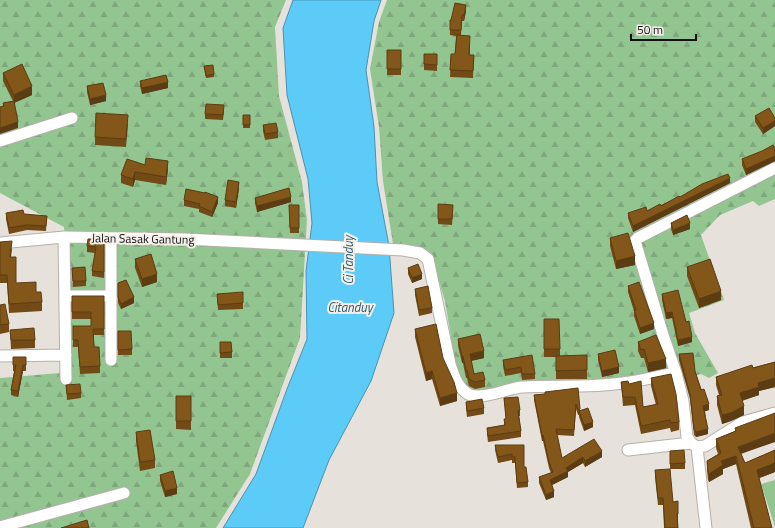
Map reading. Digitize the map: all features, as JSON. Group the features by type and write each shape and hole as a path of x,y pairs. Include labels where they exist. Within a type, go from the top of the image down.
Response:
{"street":[{"path":"0,141 72,118"},
{"path":"706,528 694,445 687,437 683,401 676,373 662,335 653,300 635,244 636,239 775,168"},
{"path":"64,237 66,379"},
{"name":"Jalan Sasak Gantung","path":"0,243 64,237 184,239 403,250 420,253 428,259 450,364 459,386 469,394 480,396 521,387 586,386 623,383 676,373"},
{"path":"111,238 111,360"},
{"path":"65,296 110,296"},
{"path":"0,356 66,355"},
{"path":"628,450 694,445 705,446 743,422 775,413"},
{"path":"0,527 124,493"}],"green space":[{"path":"0,0 286,0 275,27 279,96 302,182 307,220 300,338 250,474 216,528 0,528 0,378 72,372 69,290 64,227 0,193"},
{"path":"387,0 775,0 775,199 759,206 753,201 720,215 701,235 724,300 689,313 695,333 718,373 709,378 701,374 682,379 622,380 482,392 472,392 463,384 455,362 445,301 432,259 393,244 383,181 379,127 370,69 379,22"},
{"path":"775,480 775,527 761,484"}],"water":[{"name":"Citanduy","path":"293,0 381,0 374,21 366,70 374,127 377,182 389,246 394,313 371,381 329,460 303,528 223,528 256,474 307,339 306,271 312,223 308,179 287,95 283,28"}],"building":[{"path":"455,3 466,5 464,15 462,15 461,30 450,30 450,20"},
{"path":"457,35 470,36 469,55 474,55 473,71 450,70 451,54 455,54"},
{"path":"387,50 401,50 401,69 387,69"},
{"path":"424,54 437,54 437,65 424,64"},
{"path":"22,64 32,86 14,95 3,73"},
{"path":"213,65 214,74 206,76 204,66"},
{"path":"166,75 168,82 142,88 140,81"},
{"path":"103,83 106,95 90,99 87,86"},
{"path":"14,101 18,122 0,128 0,107 4,106 3,103"},
{"path":"206,104 224,105 223,115 205,114"},
{"path":"769,108 775,118 775,121 763,128 755,116"},
{"path":"96,113 128,115 126,139 95,137"},
{"path":"243,115 250,115 250,125 243,125"},
{"path":"276,123 278,132 265,134 263,125"},
{"path":"773,145 775,149 775,156 746,169 742,159"},
{"path":"146,158 168,161 166,177 135,172 133,179 121,175 127,159 145,165"},
{"path":"728,174 730,178 633,226 628,213 646,207 647,211 660,204 661,206 702,184"},
{"path":"228,180 239,182 236,202 225,200"},
{"path":"289,188 291,197 257,206 255,198"},
{"path":"186,189 205,192 218,197 212,212 199,206 200,204 184,200"},
{"path":"438,204 453,205 452,219 438,219"},
{"path":"289,205 299,205 299,228 290,228"},
{"path":"23,210 24,214 47,216 46,226 27,225 9,228 6,213"},
{"path":"687,215 690,223 673,230 671,223"},
{"path":"628,233 635,256 616,261 610,238"},
{"path":"88,239 104,239 104,272 92,271 96,247 87,246"},
{"path":"12,241 10,257 16,257 16,283 36,282 36,292 41,292 42,302 9,304 7,275 0,275 0,242"},
{"path":"151,254 157,274 142,279 135,259"},
{"path":"710,259 721,291 699,299 687,267"},
{"path":"418,264 422,274 412,278 408,268"},
{"path":"85,267 86,281 73,281 72,268"},
{"path":"126,280 134,297 121,304 118,297 118,283"},
{"path":"639,282 654,323 640,328 628,286"},
{"path":"428,286 432,308 419,310 415,289"},
{"path":"678,290 686,322 689,321 692,337 678,340 672,312 666,313 662,294"},
{"path":"243,292 243,303 218,305 217,294"},
{"path":"72,296 104,296 104,329 93,329 94,347 99,347 100,366 80,367 78,340 73,340 73,326 91,326 91,312 72,312"},
{"path":"5,304 9,324 0,325 0,305"},
{"path":"544,319 559,319 560,349 544,349"},
{"path":"436,324 443,358 454,382 457,393 440,398 432,371 426,373 415,329"},
{"path":"34,328 35,340 11,340 10,330"},
{"path":"118,331 131,331 132,349 118,350"},
{"path":"480,334 484,351 470,354 474,374 483,372 485,380 475,382 469,379 458,339"},
{"path":"656,335 666,359 648,363 644,349 641,350 638,342"},
{"path":"220,342 231,342 232,352 220,353"},
{"path":"615,350 619,367 602,371 598,354"},
{"path":"693,353 695,371 701,390 704,389 709,404 703,406 708,429 696,432 694,429 690,394 679,354"},
{"path":"532,355 535,374 522,374 521,367 505,370 503,360"},
{"path":"587,355 587,370 556,371 556,356"},
{"path":"13,357 26,357 26,365 23,365 18,391 11,390 16,365 13,365"},
{"path":"775,362 775,378 758,383 759,387 740,393 744,406 731,413 722,415 717,396 722,395 716,377 752,365 753,368"},
{"path":"671,374 676,394 679,422 671,423 670,420 641,426 635,397 623,397 621,382 628,381 629,384 641,381 643,407 658,404 651,378"},
{"path":"80,384 81,393 67,394 66,385"},
{"path":"578,388 580,409 578,410 576,404 574,430 556,429 562,458 594,439 602,451 585,461 583,457 566,468 568,471 550,480 554,491 546,495 539,477 553,472 549,462 543,435 542,436 534,395 545,394 545,392"},
{"path":"176,396 191,396 191,421 176,421"},
{"path":"518,397 520,410 518,411 521,431 488,436 487,428 505,425 504,419 506,419 504,398"},
{"path":"482,399 484,408 467,411 466,402"},
{"path":"588,408 593,422 584,425 579,411"},
{"path":"775,413 775,433 738,447 745,463 775,450 775,463 757,470 772,528 754,528 736,456 721,461 723,465 709,474 707,461 721,453 716,439 736,431 735,428"},
{"path":"150,430 155,460 140,462 136,432"},
{"path":"495,445 524,445 524,467 526,467 528,482 517,483 515,457 512,457 512,454 498,457"},
{"path":"684,450 685,463 670,464 670,451"},
{"path":"670,469 673,502 678,501 678,528 665,528 663,498 658,498 655,470"},
{"path":"173,471 177,488 165,491 160,475"},
{"path":"87,520 89,528 61,528"}],"water label":[{"name":"Ci Tanduy","path":"348,260"}]}
